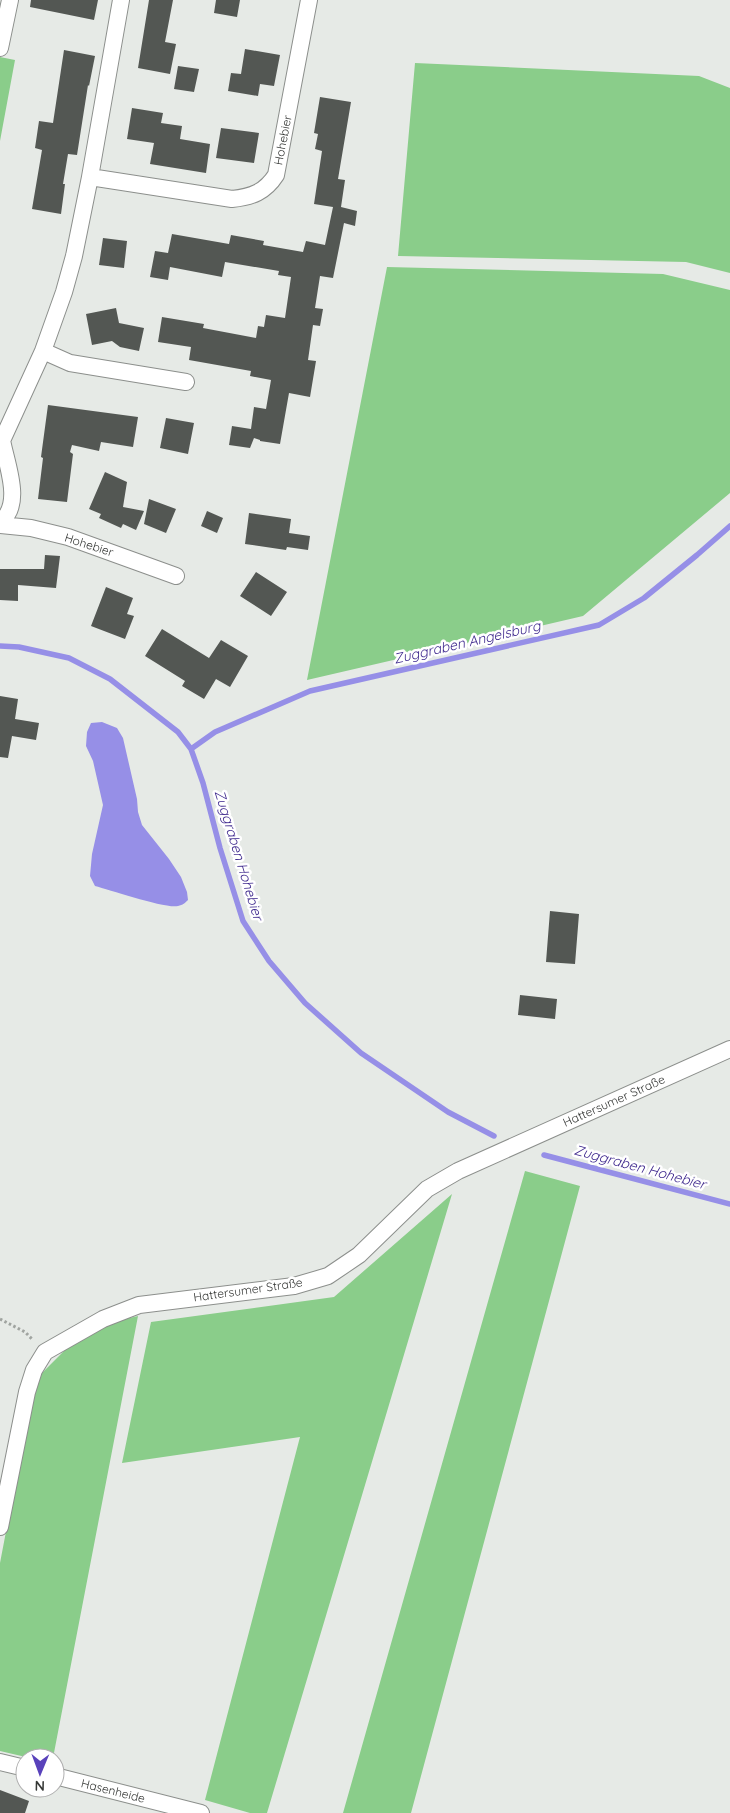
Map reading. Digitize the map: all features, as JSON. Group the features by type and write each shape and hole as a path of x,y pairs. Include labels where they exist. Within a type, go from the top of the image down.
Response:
{"street":[{"path":"0,48 10,0"},
{"name":"Hohebier","path":"0,524 10,506 12,491 11,473 1,442 43,351 64,292 74,256 121,0"},
{"name":"Hohebier","path":"90,177 232,199 247,198 259,193 270,184 276,174 309,0"},
{"path":"43,351 70,363 186,382"},
{"name":"Hohebier","path":"0,524 31,528 68,538 176,576"},
{"name":"Hattersumer Straße","path":"45,1352 103,1319 139,1305 294,1286 328,1276 359,1255 427,1190 458,1171 730,1049"},
{"path":"0,1527 27,1392 34,1370 45,1352"},
{"path":"0,1762 15,1766"},
{"name":"Hasenheide","path":"65,1779 200,1813"}],"path":[{"path":"0,1319 25,1332 45,1352"}],"green space":[{"path":"0,57 15,60 0,141"},
{"path":"415,63 699,76 730,88 730,273 686,262 398,256"},
{"path":"387,267 663,274 730,290 730,493 583,616 307,680"},
{"path":"525,1171 580,1186 411,1813 343,1813"},
{"path":"452,1194 267,1813 250,1813 205,1800 300,1437 122,1463 151,1322 334,1297"},
{"path":"138,1316 55,1748 15,1748 15,1754 0,1751 0,1563 29,1411 39,1376 71,1344 113,1322"}],"shaded area":[{"path":"102,722 117,728 123,738 142,825 181,877 188,900 181,905 162,905 95,886 90,876 92,854 103,805 93,761 86,746 87,732 91,723"}],"building":[{"path":"31,0 98,0 94,20 30,7"},
{"path":"149,0 173,0 165,42 176,44 170,74 138,68"},
{"path":"216,0 240,0 237,17 214,13"},
{"path":"245,49 280,55 274,86 260,84 258,96 228,91 231,73 241,74"},
{"path":"64,50 95,56 88,85 77,155 68,154 61,214 32,209 42,150 35,148 39,121 53,123"},
{"path":"178,66 199,69 194,92 174,89"},
{"path":"320,97 351,102 338,179 345,180 341,207 357,211 355,226 344,223 333,278 320,276 315,308 323,309 320,326 313,325 308,360 316,361 310,397 289,393 280,444 260,441 254,438 250,448 229,445 232,426 251,429 254,407 266,409 271,380 250,376 251,371 189,360 191,347 158,342 162,317 204,324 203,328 256,338 258,326 264,327 266,315 285,318 291,277 278,275 279,271 225,262 222,277 170,267 168,280 150,277 155,251 168,253 172,234 229,244 231,235 264,241 263,245 303,252 306,241 325,245 333,207 314,204 322,151 315,149 318,134 314,133"},
{"path":"132,108 163,113 161,123 182,126 180,139 210,144 206,173 150,164 154,143 127,139"},
{"path":"221,128 259,133 254,163 216,158"},
{"path":"103,238 127,241 124,268 99,265"},
{"path":"116,308 119,323 144,328 139,351 120,347 112,341 92,345 86,314"},
{"path":"48,405 138,417 133,447 101,442 99,451 72,445 70,452 73,454 67,502 38,499"},
{"path":"166,418 194,423 188,454 160,448"},
{"path":"105,472 127,482 123,507 144,511 136,530 123,524 121,528 99,518 101,514 89,509"},
{"path":"149,499 176,509 166,533 144,524"},
{"path":"207,511 223,518 217,533 201,526"},
{"path":"249,513 291,519 289,533 310,536 308,550 287,547 286,550 245,544"},
{"path":"45,555 60,556 56,588 18,585 18,601 0,600 0,569 44,569"},
{"path":"256,572 287,592 271,616 240,596"},
{"path":"106,587 133,598 127,614 134,616 125,639 91,626"},
{"path":"162,629 209,658 221,640 248,656 230,687 216,679 204,699 182,686 185,681 145,656"},
{"path":"0,696 18,699 15,719 39,723 36,740 12,736 8,758 0,757"},
{"path":"550,911 579,914 575,964 546,962"},
{"path":"520,995 557,999 555,1019 518,1015"},
{"path":"0,1790 15,1796 15,1798 29,1801 25,1813 0,1813"}],"waterway":[{"name":"Zuggraben Angelsburg","path":"191,749 215,732 310,691 599,625 644,598 730,526"},
{"name":"Zuggraben Hohebier","path":"0,646 19,647 69,658 110,679 178,732 191,749 203,783 220,848 243,921 269,961 305,1003 361,1053 448,1112 494,1136"},
{"name":"Zuggraben Hohebier","path":"544,1155 730,1204"}]}
